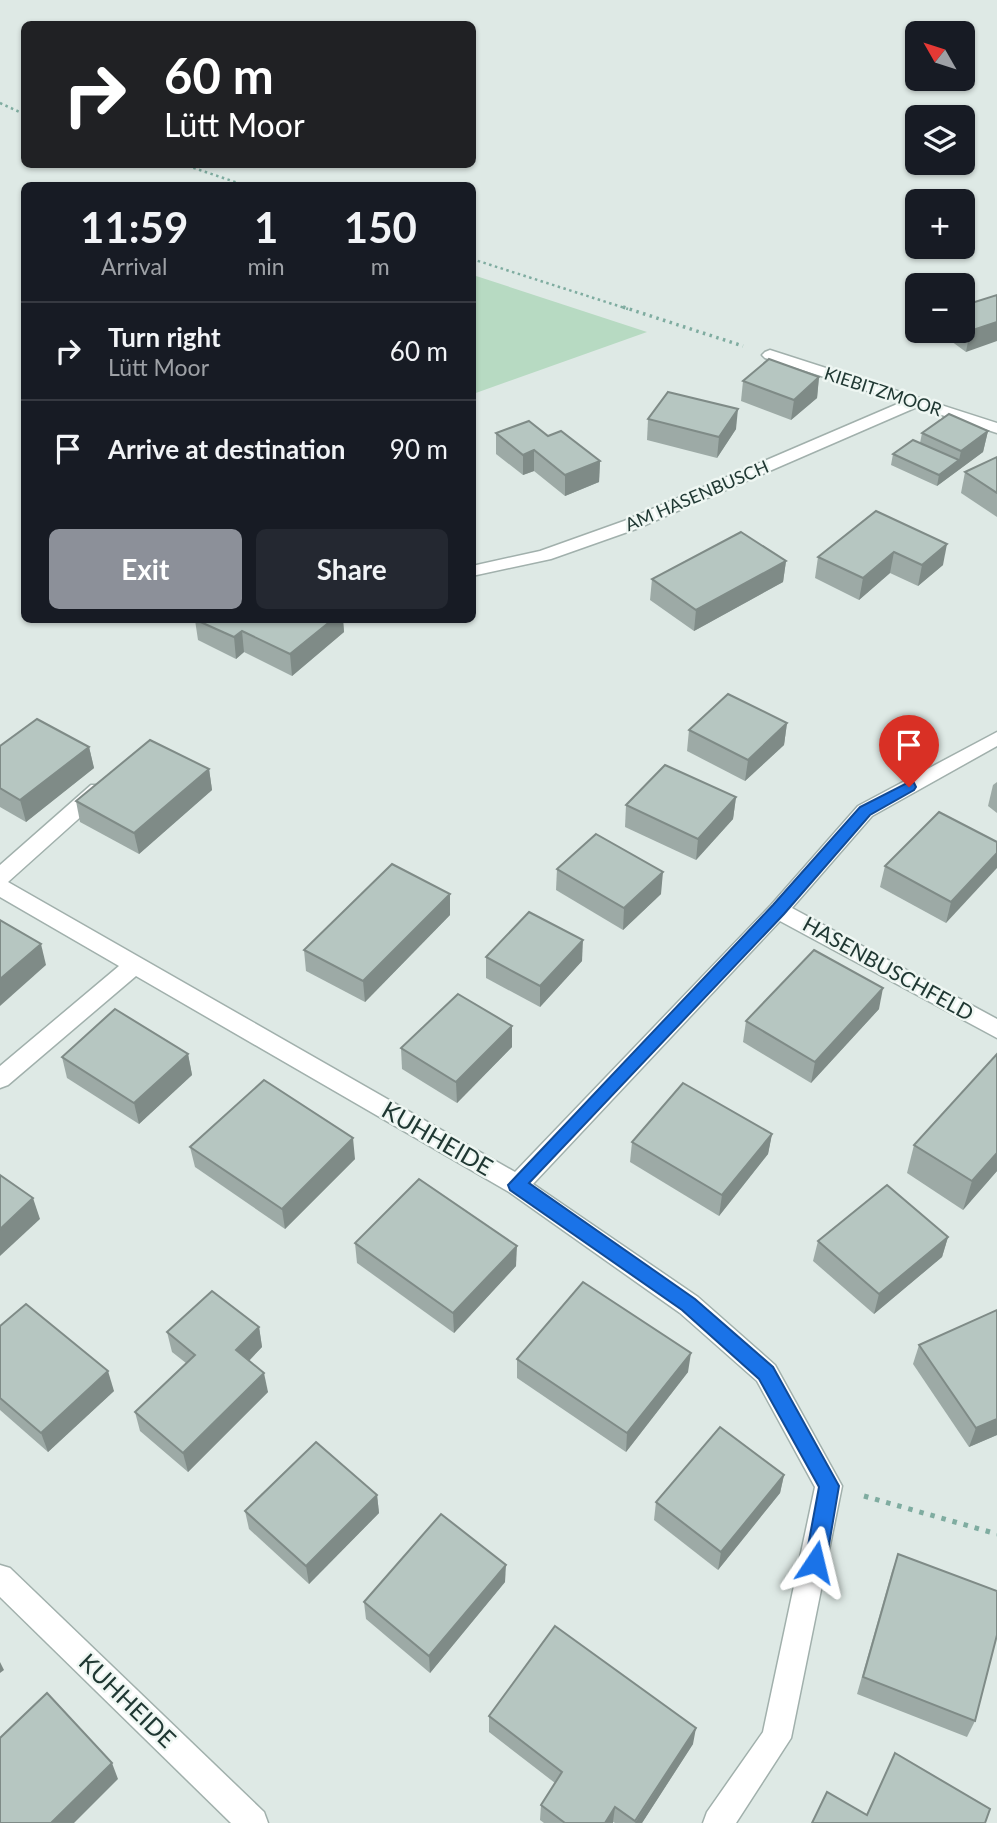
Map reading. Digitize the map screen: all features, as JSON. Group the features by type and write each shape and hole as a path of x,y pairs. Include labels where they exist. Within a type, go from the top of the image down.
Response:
{"street":[{"name":"KIEBITZMOOR","path":"770,355 997,428"},
{"name":"AM HASENBUSCH","path":"476,570 545,555 630,525 916,402"},
{"path":"517,1185 778,909 865,811 997,738"},
{"path":"0,877 110,780"},
{"name":"KUHHEIDE","path":"0,887 517,1185 688,1305 766,1373 829,1486"},
{"name":"HASENBUSCHFELD","path":"778,909 997,1029"},
{"path":"0,1079 135,965"},
{"path":"718,1823 776,1738 829,1486"},
{"name":"KUHHEIDE","path":"0,1578 253,1823"}],"path":[{"path":"0,103 21,113"},
{"path":"194,168 235,182"},
{"path":"476,259 770,355"},
{"path":"829,1486 997,1534"}],"green space":[{"path":"476,276 647,332 476,393"}],"building":[{"path":"997,295 997,322 975,329 975,302"},
{"path":"769,359 819,377 794,400 743,381"},
{"path":"668,392 738,409 719,437 648,419"},
{"path":"949,414 988,431 961,451 922,433"},
{"path":"529,421 548,436 561,431 600,461 565,475 534,450 523,455 496,433"},
{"path":"913,440 959,460 939,475 893,454"},
{"path":"997,457 997,493 965,472"},
{"path":"876,511 947,544 922,565 894,552 863,578 818,557"},
{"path":"741,532 786,561 696,610 652,579"},
{"path":"203,623 328,623 290,654 242,631 234,637"},
{"path":"728,694 787,723 748,760 689,730"},
{"path":"37,719 89,747 20,800 0,788 0,746"},
{"path":"150,740 209,769 134,833 76,801"},
{"path":"665,765 736,797 698,839 626,805"},
{"path":"939,812 997,842 997,853 951,902 885,866"},
{"path":"596,834 663,872 624,908 557,869"},
{"path":"392,864 450,894 363,981 304,950"},
{"path":"529,912 583,940 540,986 486,957"},
{"path":"0,920 41,944 0,979"},
{"path":"814,950 883,988 815,1062 746,1021"},
{"path":"458,994 512,1026 456,1082 401,1048"},
{"path":"115,1009 188,1054 134,1103 62,1057"},
{"path":"997,1054 997,1153 972,1181 914,1145"},
{"path":"264,1080 353,1138 282,1209 190,1147"},
{"path":"683,1083 772,1134 722,1195 632,1142"},
{"path":"0,1175 33,1198 0,1229"},
{"path":"419,1179 517,1246 453,1313 355,1243"},
{"path":"887,1185 948,1237 879,1294 818,1241"},
{"path":"583,1282 691,1353 627,1433 517,1359"},
{"path":"212,1291 259,1327 236,1350 264,1373 183,1453 135,1412 195,1355 167,1332"},
{"path":"26,1304 108,1371 41,1433 0,1398 0,1326"},
{"path":"997,1310 997,1419 976,1428 919,1345"},
{"path":"720,1427 784,1475 721,1552 656,1502"},
{"path":"316,1442 377,1495 306,1566 245,1511"},
{"path":"441,1514 506,1565 429,1656 364,1602"},
{"path":"898,1554 997,1591 997,1635 975,1721 863,1677"},
{"path":"555,1626 696,1728 635,1821 615,1807 605,1823 565,1823 541,1805 562,1772 489,1716"},
{"path":"47,1693 112,1763 51,1823 0,1823 0,1738"},
{"path":"895,1753 990,1809 985,1823 812,1823 827,1792 867,1815"}],"route":[{"path":"815,1562 829,1486 766,1373 688,1305 517,1185 778,909 865,811 909,787"}]}
